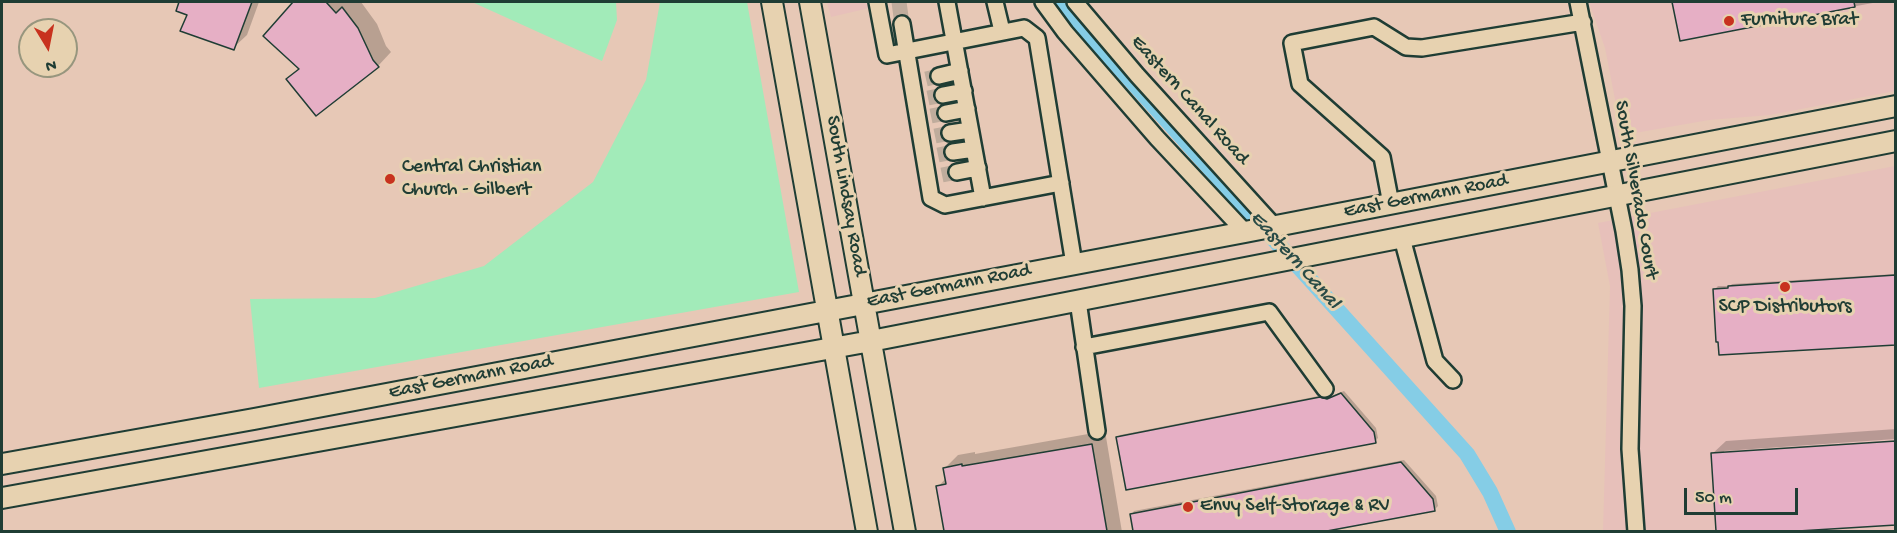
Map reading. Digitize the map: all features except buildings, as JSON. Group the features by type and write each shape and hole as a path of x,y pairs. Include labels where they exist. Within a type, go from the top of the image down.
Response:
{"main road":[{"name":"South Lindsay Road","path":"772,2 867,531"},
{"name":"South Lindsay Road","path":"810,2 905,531"},
{"name":"East Germann Road","path":"2,464 266,417 1245,232 1896,106"},
{"name":"East Germann Road","path":"2,498 871,342 1896,141"}],"street":[{"path":"877,2 887,55 1024,28 1037,38 1074,264"},
{"path":"947,2 983,198"},
{"path":"995,2 1002,31"},
{"path":"1043,2 1065,32 1157,138 1245,232"},
{"name":"Eastern Canal Road","path":"1075,2 1137,75 1274,226"},
{"name":"South Silverado Court","path":"1578,2 1624,231 1633,306 1630,449 1636,531"},
{"path":"1391,204 1382,157 1300,84 1292,43 1374,27 1406,47 1422,48 1583,22"},
{"path":"902,24 906,51 925,79 942,175 931,198 945,205 1061,183"},
{"path":"925,79 960,71"},
{"path":"928,98 964,91"},
{"path":"932,116 967,109"},
{"path":"935,136 970,130"},
{"path":"938,155 974,149"},
{"path":"942,175 978,168"},
{"path":"1402,238 1435,361 1453,380"},
{"path":"1078,301 1097,431"},
{"path":"1084,347 1269,312 1324,390"}],"shaded area":[{"path":"827,2 887,2 887,4 831,17"},
{"path":"1589,2 1895,2 1895,91 1770,115 1709,120 1635,133 1628,130 1619,120 1605,48"},
{"path":"1895,166 1895,531 1603,531 1610,286 1598,223"}],"green space":[{"path":"472,2 616,2 617,20 602,61"},
{"path":"660,2 747,2 799,292 259,388 250,299 375,298 484,266 593,182 646,80"}],"waterway":[{"name":"Eastern Canal","path":"1062,2 1467,454 1490,492 1508,532"}],"tunnel":[{"path":"899,2 902,24"},
{"path":"926,79 939,76"},
{"path":"928,98 943,95"},
{"path":"931,116 946,113"},
{"path":"935,136 950,133"},
{"path":"938,155 953,152"},
{"path":"942,175 957,172"}],"place":[{"name":"Furniture Brat","path":"1729,21"},
{"name":"Central Christian Church - Gilbert","path":"390,179"},
{"name":"SCP Distributors","path":"1785,287"},
{"name":"Envy Self-Storage & RV","path":"1188,507"}]}
